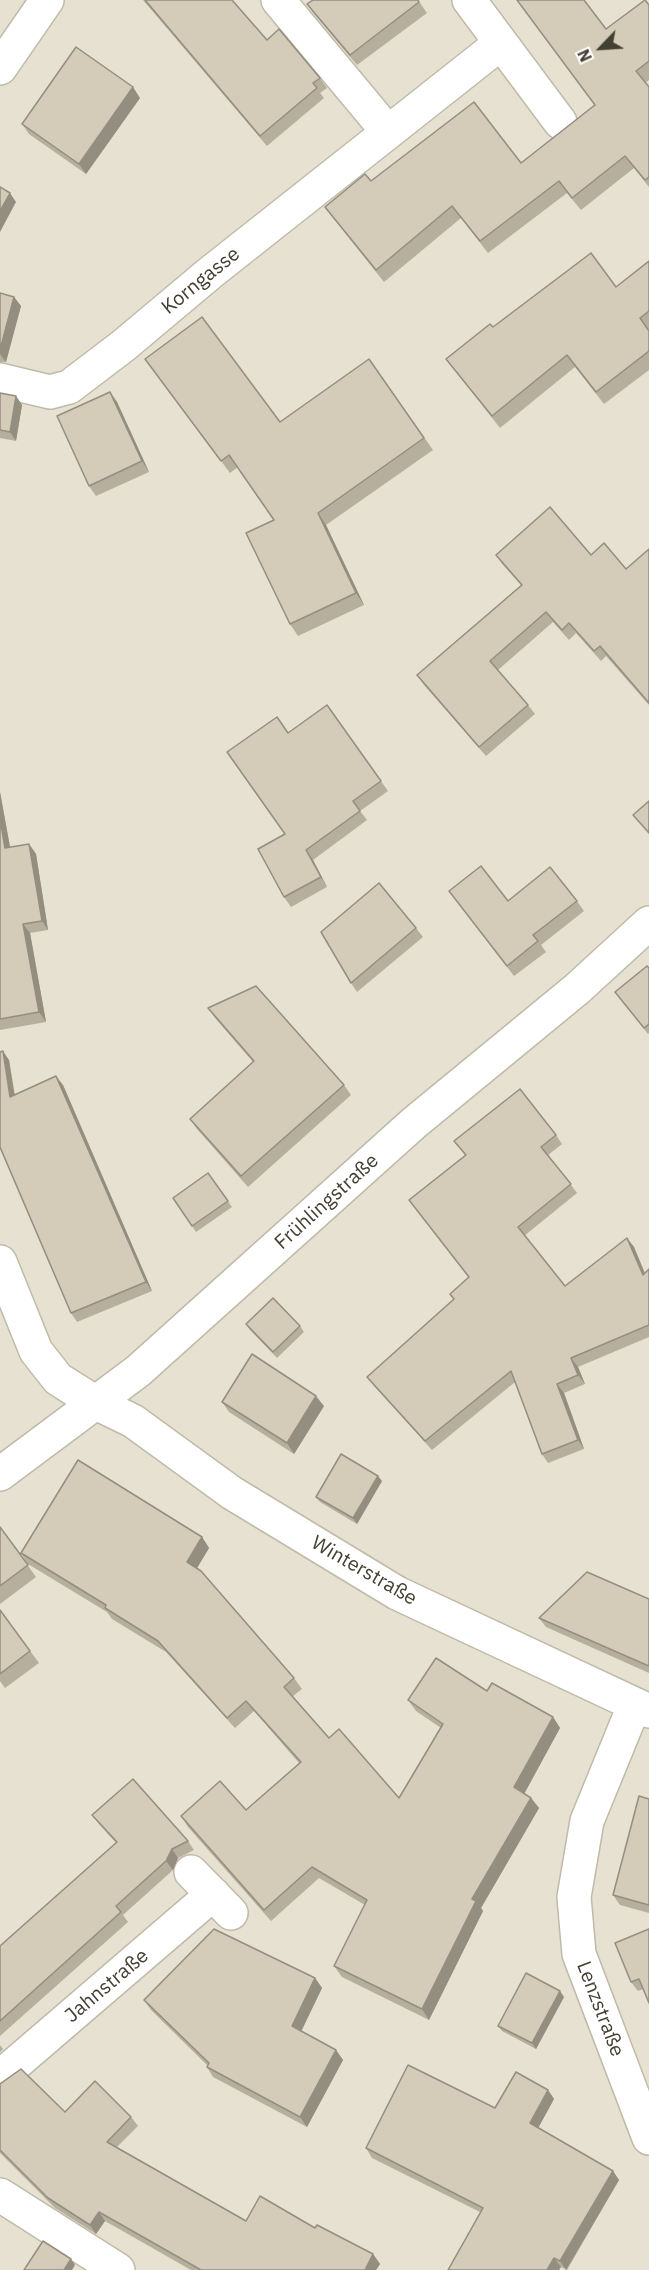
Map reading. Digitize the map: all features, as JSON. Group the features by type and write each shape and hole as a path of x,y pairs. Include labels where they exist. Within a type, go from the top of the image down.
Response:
{"street":[{"path":"0,68 47,0"},
{"path":"278,0 388,132"},
{"path":"469,0 560,122"},
{"name":"Korngasse","path":"0,380 50,392 69,387 501,43"},
{"name":"Frühlingstraße","path":"0,1474 138,1371 414,1123 577,988 649,923"},
{"name":"Winterstraße","path":"0,1262 36,1351 58,1379 96,1403 134,1421 232,1493 397,1593 642,1709"},
{"name":"Lenzstraße","path":"642,1709 587,1821 574,1897 579,1954 649,2138"},
{"name":"Jahnstraße","path":"0,2077 212,1893"},
{"path":"0,2195 118,2270"}],"shaded area":[{"path":"0,0 649,0 649,2270 0,2270"}],"building":[{"path":"145,0 232,0 267,40 279,29 320,78 313,83 317,88 260,136"},
{"path":"313,0 418,0 419,2 350,55 307,4"},
{"path":"517,0 584,0 606,29 645,0 649,5 649,61 636,71 649,87 649,177 645,180 625,156 572,198 559,181 480,241 452,206 376,270 325,207 365,174 371,181 474,102 521,163 595,105"},
{"path":"76,47 133,87 79,164 22,124"},
{"path":"0,187 10,193 0,211"},
{"path":"591,253 616,287 649,261 649,311 640,318 649,331 649,351 596,392 567,355 492,416 446,359 490,324 493,327"},
{"path":"0,293 14,297 0,350"},
{"path":"202,317 280,422 369,359 424,438 318,513 356,593 290,624 246,533 274,520 229,455 221,461 145,359"},
{"path":"110,392 142,461 89,486 57,416"},
{"path":"0,393 16,396 10,432 0,430"},
{"path":"550,507 591,555 604,543 626,569 649,549 649,703 600,646 594,651 569,623 562,630 546,612 490,661 528,705 479,747 417,675 522,585 496,555"},
{"path":"327,705 381,781 353,801 360,811 306,850 321,877 284,897 258,849 285,834 227,752 277,717 288,733"},
{"path":"649,801 649,833 633,815"},
{"path":"0,819 5,848 29,844 42,921 23,924 39,1012 0,1019"},
{"path":"481,866 508,901 550,867 577,901 533,935 538,941 507,966 449,891"},
{"path":"379,883 416,928 351,983 321,932"},
{"path":"647,966 649,968 649,1024 644,1028 615,992"},
{"path":"256,986 344,1085 241,1176 190,1119 254,1061 208,1008"},
{"path":"3,1051 10,1097 56,1076 146,1282 71,1313 0,1147 0,1052"},
{"path":"520,1089 556,1135 541,1147 571,1184 518,1227 565,1286 627,1238 643,1275 649,1269 649,1325 571,1358 578,1375 557,1384 578,1440 542,1454 511,1371 425,1441 367,1377 454,1299 450,1294 469,1277 409,1200 466,1155 454,1141"},
{"path":"208,1173 228,1201 192,1226 173,1198"},
{"path":"273,1298 300,1326 273,1352 246,1324"},
{"path":"252,1354 316,1396 287,1443 222,1402"},
{"path":"341,1454 378,1476 353,1518 316,1497"},
{"path":"78,1460 202,1537 187,1562 201,1571 294,1678 284,1687 329,1738 339,1729 399,1798 443,1724 408,1700 436,1658 487,1691 492,1683 553,1717 514,1787 531,1798 472,1899 476,1901 422,2009 334,1966 367,1900 312,1867 264,1910 181,1816 220,1781 246,1810 301,1762 246,1701 227,1718 158,1641 105,1608 106,1605 21,1553"},
{"path":"0,1527 28,1565 0,1586"},
{"path":"587,1572 649,1599 649,1666 539,1618"},
{"path":"0,1610 30,1651 0,1674"},
{"path":"133,1779 188,1841 172,1849 166,1861 116,1906 121,1912 0,2021 0,1946 117,1842 92,1815"},
{"path":"639,1796 649,1799 649,1905 613,1895"},
{"path":"214,1929 315,1978 292,2026 336,2050 300,2117 207,2067 209,2063 144,2000"},
{"path":"649,1929 649,2003 639,1979 631,1982 615,1943"},
{"path":"526,1973 560,1991 532,2043 498,2026"},
{"path":"408,2065 495,2108 516,2072 548,2090 530,2123 613,2171 560,2261 554,2258 547,2270 448,2270 483,2208 366,2148"},
{"path":"21,2069 65,2112 95,2081 131,2117 107,2142 246,2221 260,2196 315,2228 317,2225 373,2254 365,2270 201,2270 99,2212 90,2225 48,2198 0,2150 0,2084"},
{"path":"43,2241 71,2259 64,2270 24,2270"}]}
